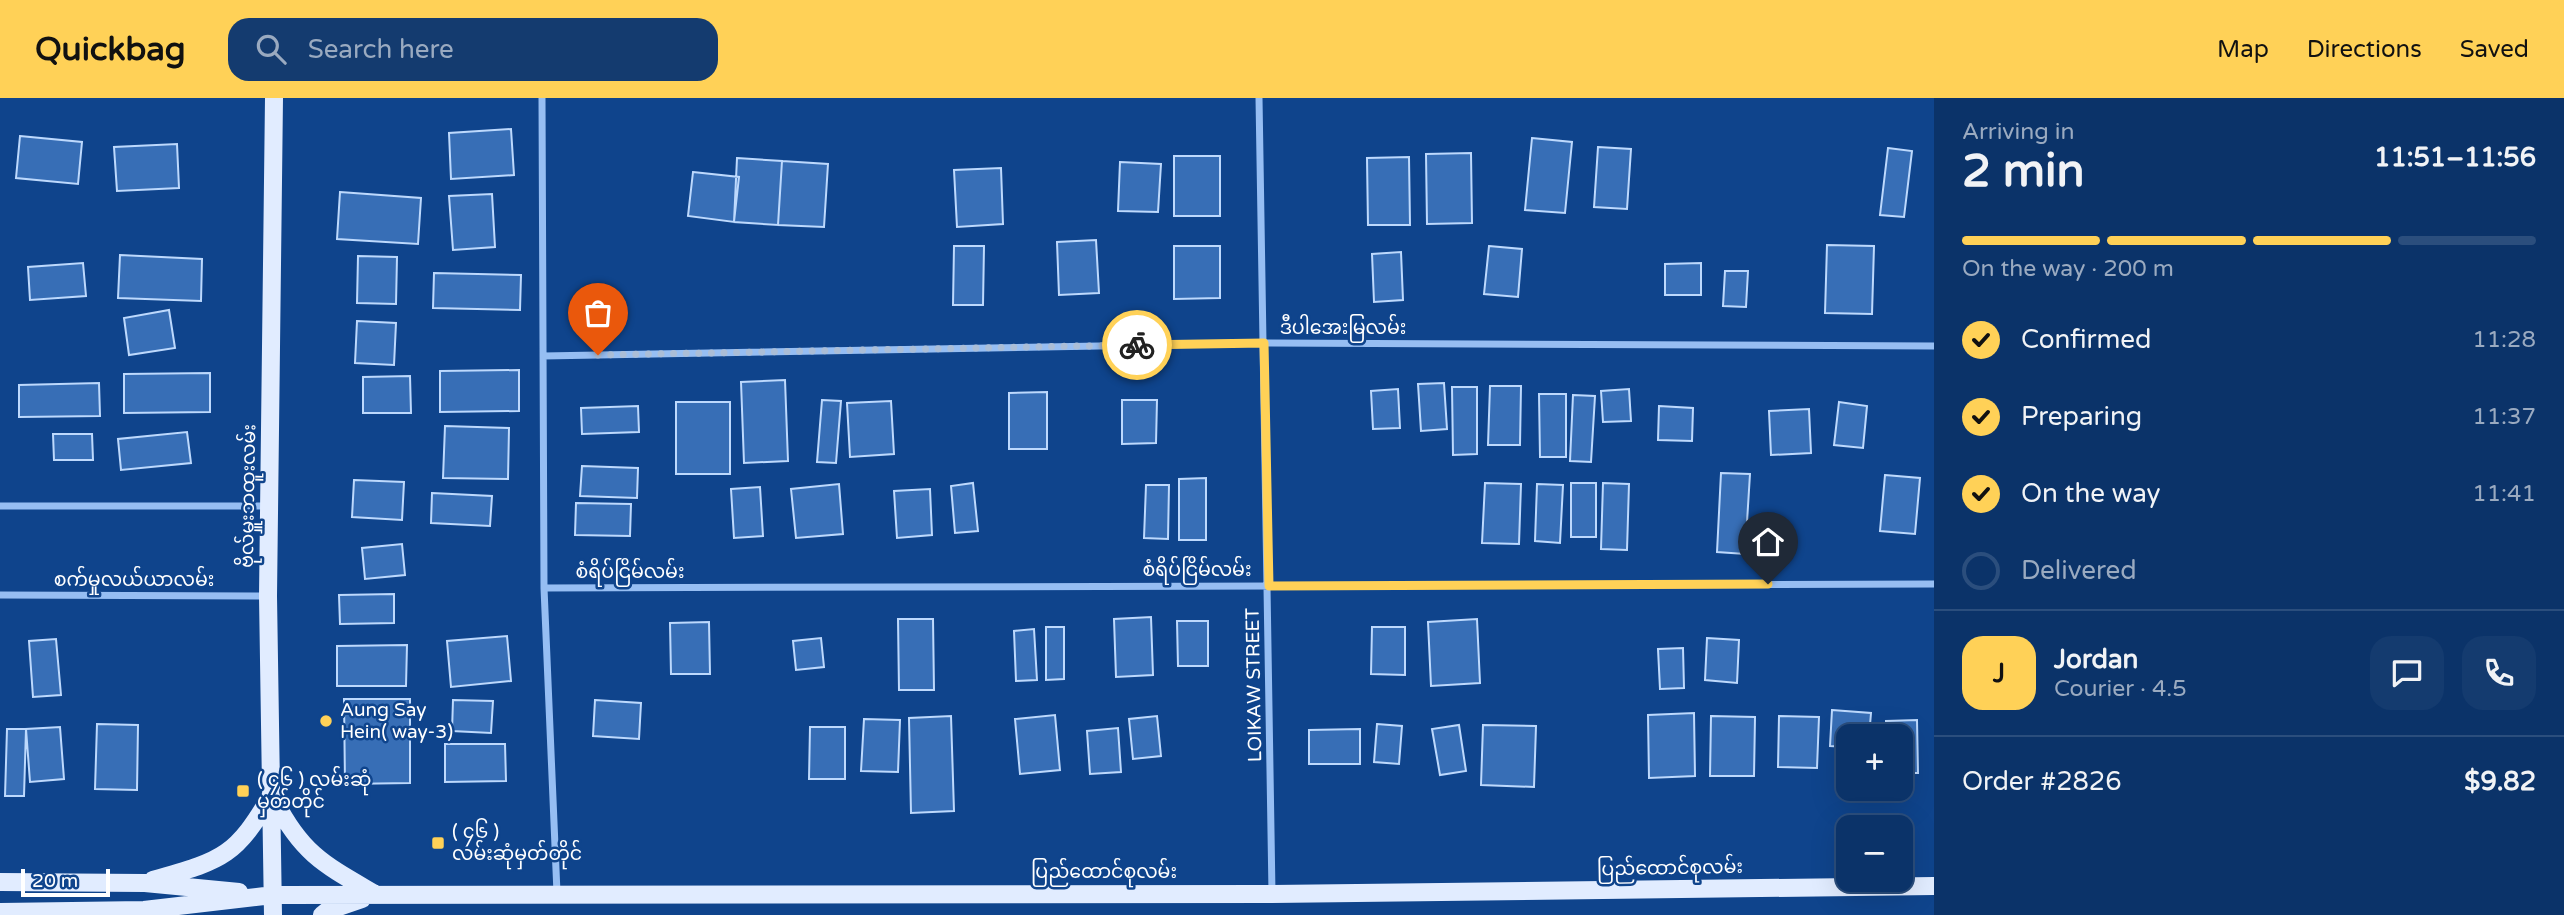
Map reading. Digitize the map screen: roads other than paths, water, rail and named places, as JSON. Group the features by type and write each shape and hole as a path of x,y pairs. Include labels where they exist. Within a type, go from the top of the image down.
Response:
{"main road":[{"name":"ဗိုလ်မှူးဘထူးလမ်း","path":"273,915 268,596 274,98"},
{"path":"145,883 210,864 237,846 257,821 272,794"},
{"path":"272,794 289,828 304,847 332,869 376,894"},
{"name":"ပြည်ထောင်စုလမ်း","path":"0,882 145,883 274,895 1272,894 1934,886"},
{"path":"322,915 376,894"},
{"name":"ပြည်ထောင်စုလမ်း","path":"0,912 150,913 274,895"}],"street":[{"path":"542,98 544,588 557,893"},
{"name":"LOIKAW STREET","path":"1259,98 1272,894"},
{"name":"ဒီပါအေးမြလမ်း","path":"543,356 1264,343 1934,346"},
{"path":"0,506 269,506"},
{"name":"စံရိပ်ငြိမ်လမ်း","path":"544,588 1934,584"},
{"name":"စက်မှုလယ်ယာလမ်း","path":"0,595 268,596"}],"place":[{"name":"Aung Say Hein( way-3)","path":"326,721"},
{"name":"( ၄၆ ) လမ်းဆုံ မှတ်တိုင်","path":"243,791"},
{"name":"( ၄၆ ) လမ်းဆုံမှတ်တိုင်","path":"438,843"}]}
